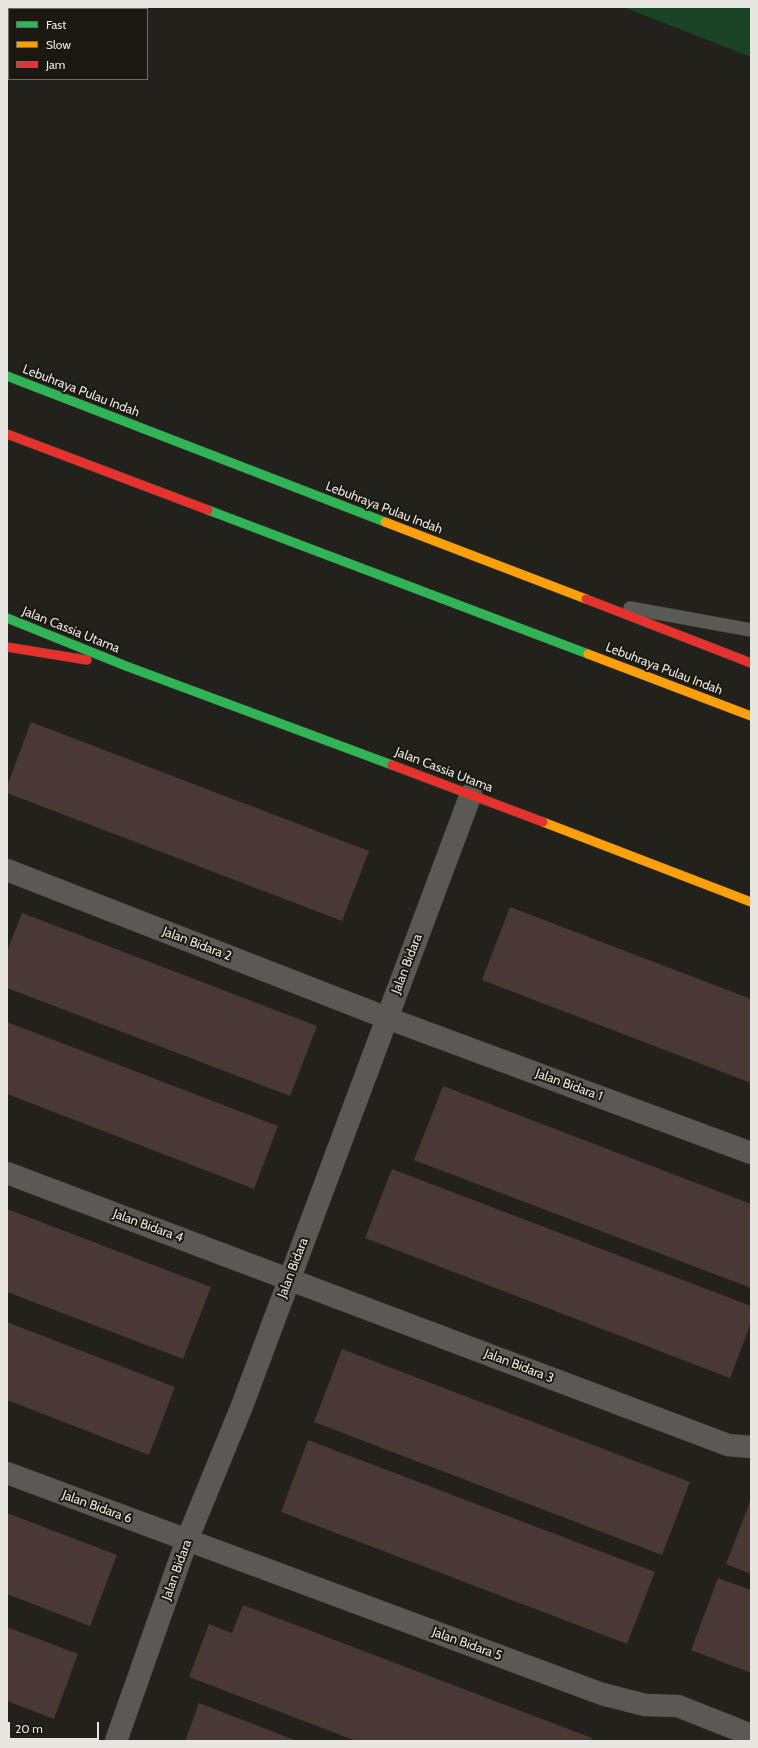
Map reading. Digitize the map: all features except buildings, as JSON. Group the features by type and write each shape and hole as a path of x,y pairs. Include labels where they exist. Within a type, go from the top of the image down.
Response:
{"main road":[{"name":"Lebuhraya Pulau Indah","path":"7,376 751,663"},
{"name":"Lebuhraya Pulau Indah","path":"7,434 751,716"},
{"name":"Jalan Cassia Utama","path":"7,618 126,666 471,794 751,902"},
{"name":"Jalan Cassia Utama","path":"7,647 126,666"}],"street":[{"name":"Jalan Bidara","path":"116,1741 187,1540 242,1406 471,794"},
{"name":"Jalan Bidara 2","path":"7,870 387,1018"},
{"name":"Jalan Bidara 1","path":"387,1018 751,1153"},
{"name":"Jalan Bidara 4","path":"7,1173 289,1278"},
{"name":"Jalan Bidara 3","path":"289,1278 728,1445 751,1447"},
{"name":"Jalan Bidara 6","path":"7,1473 187,1540"},
{"name":"Jalan Bidara 5","path":"187,1540 602,1694 645,1705 678,1706 751,1734"}],"lane":[{"path":"587,600 751,630"}],"green space":[{"path":"623,7 751,7 751,57"}],"traffic: fast":[{"path":"7,376 385,522"},
{"path":"208,510 588,654"},
{"path":"7,618 126,666 392,765"}],"traffic: slow":[{"path":"385,522 586,599"},
{"path":"588,654 751,716"},
{"path":"543,822 751,902"}],"traffic: jam":[{"path":"7,434 208,510"},
{"path":"586,599 751,663"},
{"path":"7,647 87,660"},
{"path":"392,765 543,822"}]}
